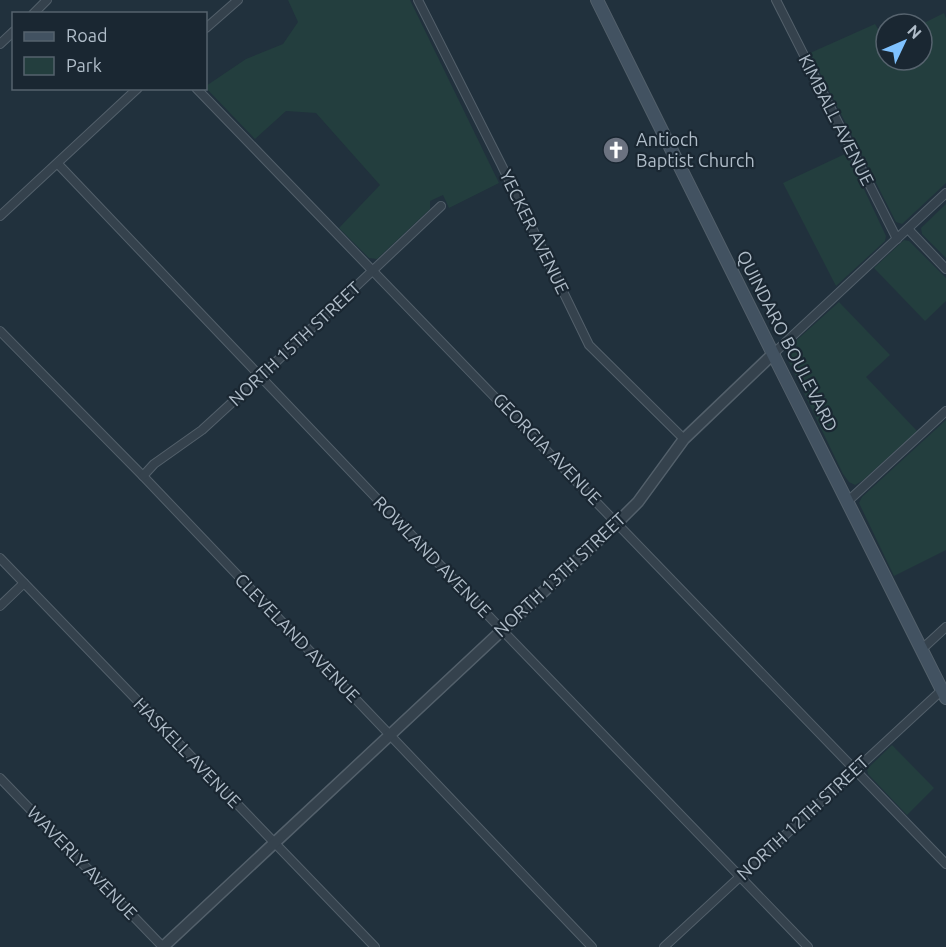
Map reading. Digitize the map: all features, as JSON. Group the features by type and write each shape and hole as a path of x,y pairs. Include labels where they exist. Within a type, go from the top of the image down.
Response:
{"main road":[{"name":"QUINDARO BOULEVARD","path":"597,0 944,694"}],"street":[{"path":"35,12 47,0"},
{"path":"207,27 238,0"},
{"name":"YECKER AVENUE","path":"417,0 501,164 589,345 684,440"},
{"name":"KIMBALL AVENUE","path":"776,0 897,239"},
{"path":"0,44 12,33"},
{"path":"0,216 136,90"},
{"name":"GEORGIA AVENUE","path":"198,90 618,522 946,864"},
{"name":"ROWLAND AVENUE","path":"58,164 808,947"},
{"name":"NORTH 13TH STREET","path":"163,947 618,522 638,502 684,440 946,193"},
{"name":"NORTH 15TH STREET","path":"143,476 161,458 202,430 441,206"},
{"path":"908,229 946,269"},
{"name":"CLEVELAND AVENUE","path":"0,331 143,476 592,947"},
{"path":"848,502 946,411"},
{"name":"HASKELL AVENUE","path":"0,558 375,947"},
{"path":"0,606 24,583"},
{"path":"921,650 946,627"},
{"name":"NORTH 12TH STREET","path":"664,947 855,770 944,694"},
{"name":"WAVERLY AVENUE","path":"0,778 163,947"}],"green space":[{"path":"288,0 410,0 499,183 449,208 443,195 430,201 430,209 377,259 369,258 339,228 380,185 316,113 286,111 255,139 207,89 207,85 246,59 283,44 298,22"},
{"path":"944,13 946,18 946,183 902,224 896,222 810,53 874,24 874,72 934,72 934,18"},
{"path":"847,153 886,236 885,241 836,286 783,183"},
{"path":"946,204 946,258 922,234 921,228"},
{"path":"904,240 909,241 946,278 946,301 925,321 874,268"},
{"path":"839,302 890,355 866,377 917,431 855,485 849,482 843,474 786,356 789,347"},
{"path":"946,420 946,550 894,576 859,503 862,497"},
{"path":"892,745 934,788 907,815 868,774 867,769"}],"place":[{"name":"Antioch Baptist Church","path":"616,150"}]}
